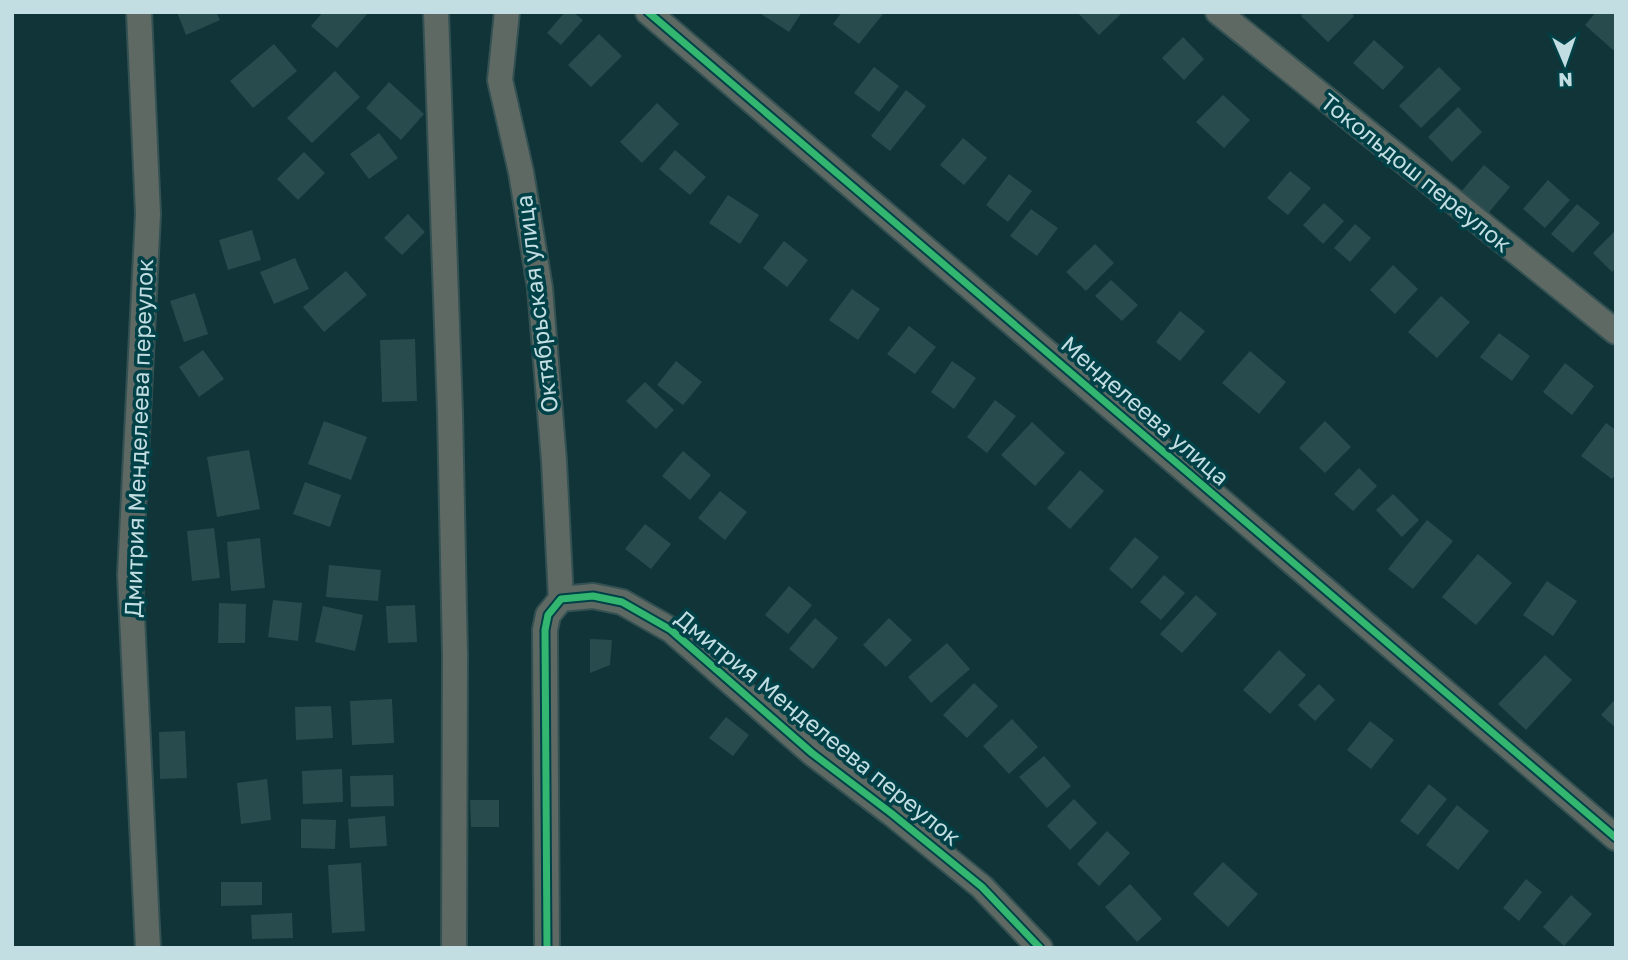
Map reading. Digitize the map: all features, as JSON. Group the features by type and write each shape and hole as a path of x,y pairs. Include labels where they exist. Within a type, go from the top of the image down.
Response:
{"street":[{"name":"Дмитрия Менделеева переулок","path":"139,12 148,214 130,575 148,948"},
{"path":"436,12 454,629 454,948"},
{"name":"Октябрьская улица","path":"507,12 500,80 521,172 540,288 554,461 561,599"},
{"name":"Менделеева улица","path":"649,12 1616,838"},
{"name":"Токольдош переулок","path":"1218,12 1616,332"},
{"name":"Дмитрия Менделеева переулок","path":"561,599 593,596 622,602 671,630 812,753 982,887 1040,948"},
{"path":"547,948 545,630 548,615 561,599"}],"building":[{"path":"177,12 216,12 220,20 186,35"},
{"path":"323,12 369,12 337,48 311,26"},
{"path":"565,12 573,12 583,20 561,45 547,33"},
{"path":"758,12 802,12 789,32"},
{"path":"842,12 883,14 859,44 833,24"},
{"path":"1077,12 1123,12 1099,35"},
{"path":"1304,12 1350,12 1354,16 1328,42 1301,16"},
{"path":"1596,12 1616,12 1616,48 1613,50 1585,25"},
{"path":"599,34 622,56 591,87 568,65"},
{"path":"1183,37 1204,59 1184,80 1162,58"},
{"path":"1374,40 1404,67 1383,90 1353,63"},
{"path":"274,44 297,71 253,108 230,81"},
{"path":"874,67 899,86 879,112 854,93"},
{"path":"1439,67 1461,89 1421,128 1399,106"},
{"path":"335,71 360,97 312,143 287,118"},
{"path":"389,82 424,114 401,140 366,108"},
{"path":"906,90 926,106 890,151 871,136"},
{"path":"1223,95 1250,120 1224,148 1196,122"},
{"path":"657,103 679,124 642,163 620,142"},
{"path":"1458,107 1482,132 1452,162 1428,137"},
{"path":"379,133 398,158 369,179 350,154"},
{"path":"963,138 987,158 964,185 940,165"},
{"path":"675,150 706,177 690,195 659,169"},
{"path":"304,152 325,173 298,200 277,179"},
{"path":"1484,165 1510,187 1486,216 1459,194"},
{"path":"1290,171 1311,188 1288,215 1267,198"},
{"path":"1009,174 1032,191 1008,222 986,205"},
{"path":"1548,180 1570,200 1545,228 1523,209"},
{"path":"728,195 759,215 740,244 709,223"},
{"path":"1324,203 1344,221 1323,244 1303,225"},
{"path":"1577,204 1600,223 1573,253 1551,234"},
{"path":"1031,209 1058,228 1037,256 1010,236"},
{"path":"408,214 425,232 402,255 384,238"},
{"path":"1355,224 1371,238 1350,262 1334,248"},
{"path":"252,230 261,260 228,270 219,240"},
{"path":"1616,230 1616,268 1612,272 1593,253"},
{"path":"784,241 808,260 787,287 763,268"},
{"path":"1095,244 1114,263 1086,291 1066,272"},
{"path":"295,258 309,289 274,304 260,272"},
{"path":"1393,265 1418,289 1395,314 1370,290"},
{"path":"346,271 367,295 324,332 303,307"},
{"path":"1111,280 1138,305 1122,321 1095,296"},
{"path":"852,289 880,309 858,340 829,320"},
{"path":"195,293 208,334 184,342 170,301"},
{"path":"1441,296 1470,322 1437,358 1408,332"},
{"path":"1180,311 1205,331 1180,361 1156,342"},
{"path":"909,326 936,347 915,374 887,354"},
{"path":"1499,333 1530,356 1512,381 1480,357"},
{"path":"415,339 417,401 382,402 380,340"},
{"path":"203,350 224,379 199,397 179,367"},
{"path":"1250,351 1286,382 1259,414 1222,383"},
{"path":"676,361 702,382 683,405 657,385"},
{"path":"952,361 976,378 954,409 931,392"},
{"path":"1565,363 1594,386 1572,415 1543,392"},
{"path":"645,382 674,410 656,429 626,401"},
{"path":"995,400 1016,416 987,453 967,437"},
{"path":"324,421 367,437 351,480 308,464"},
{"path":"1325,421 1351,447 1325,473 1299,448"},
{"path":"1032,422 1065,453 1035,486 1001,455"},
{"path":"1606,423 1616,430 1616,474 1612,479 1581,456"},
{"path":"249,450 260,509 217,517 207,457"},
{"path":"683,451 711,475 690,500 662,476"},
{"path":"1359,468 1377,486 1353,511 1334,494"},
{"path":"1080,470 1104,491 1070,529 1047,508"},
{"path":"305,482 341,495 330,527 293,514"},
{"path":"720,491 747,512 725,540 698,518"},
{"path":"1393,494 1419,520 1402,537 1376,510"},
{"path":"1427,520 1453,541 1413,589 1388,569"},
{"path":"645,524 671,544 651,569 625,549"},
{"path":"214,528 220,578 192,581 187,531"},
{"path":"1135,537 1159,557 1132,589 1109,569"},
{"path":"260,538 265,588 231,591 227,542"},
{"path":"1478,554 1512,583 1476,625 1442,597"},
{"path":"329,565 381,570 378,601 326,597"},
{"path":"1164,575 1185,593 1161,620 1140,602"},
{"path":"1547,581 1577,601 1553,636 1523,615"},
{"path":"789,586 812,605 788,634 765,615"},
{"path":"1196,595 1217,614 1182,653 1160,634"},
{"path":"273,600 302,603 298,641 268,637"},
{"path":"219,603 246,604 245,643 218,643"},
{"path":"415,605 417,642 388,643 386,606"},
{"path":"323,606 363,615 355,651 315,642"},
{"path":"815,618 838,638 813,669 789,649"},
{"path":"889,618 912,640 886,667 863,645"},
{"path":"590,639 612,640 610,665 590,673"},
{"path":"947,643 970,669 931,703 908,677"},
{"path":"1279,650 1306,675 1270,714 1243,690"},
{"path":"1545,655 1572,680 1526,730 1498,704"},
{"path":"974,683 998,706 967,738 943,715"},
{"path":"1319,684 1335,700 1315,721 1298,705"},
{"path":"1616,698 1616,728 1601,715"},
{"path":"392,699 394,743 352,745 350,701"},
{"path":"331,706 333,738 296,740 295,707"},
{"path":"726,717 749,735 733,756 709,738"},
{"path":"1012,719 1038,747 1009,774 983,746"},
{"path":"1370,721 1394,740 1371,769 1347,750"},
{"path":"185,731 187,778 160,779 159,732"},
{"path":"1044,756 1071,786 1047,808 1019,777"},
{"path":"342,769 343,802 303,804 302,771"},
{"path":"393,775 394,806 351,807 350,776"},
{"path":"267,779 271,820 241,824 237,783"},
{"path":"1429,784 1447,799 1418,835 1400,821"},
{"path":"1074,799 1097,823 1070,850 1047,826"},
{"path":"470,800 499,800 499,827 471,827"},
{"path":"1457,805 1489,831 1458,870 1426,845"},
{"path":"385,816 387,846 350,848 348,819"},
{"path":"301,819 336,820 335,849 301,848"},
{"path":"1107,831 1130,853 1099,886 1077,864"},
{"path":"1223,862 1258,894 1228,927 1193,894"},
{"path":"361,863 365,931 332,933 328,865"},
{"path":"1526,879 1542,892 1519,921 1503,908"},
{"path":"221,882 262,882 262,905 221,906"},
{"path":"1130,884 1162,919 1137,942 1105,907"},
{"path":"1571,895 1592,914 1564,946 1543,927"},
{"path":"292,913 293,938 252,939 251,915"}],"cycle path":[{"path":"648,12 1616,838"},
{"path":"547,948 545,630 548,615 561,599 593,596 622,602 671,630 812,753 982,887 1040,948"}]}
